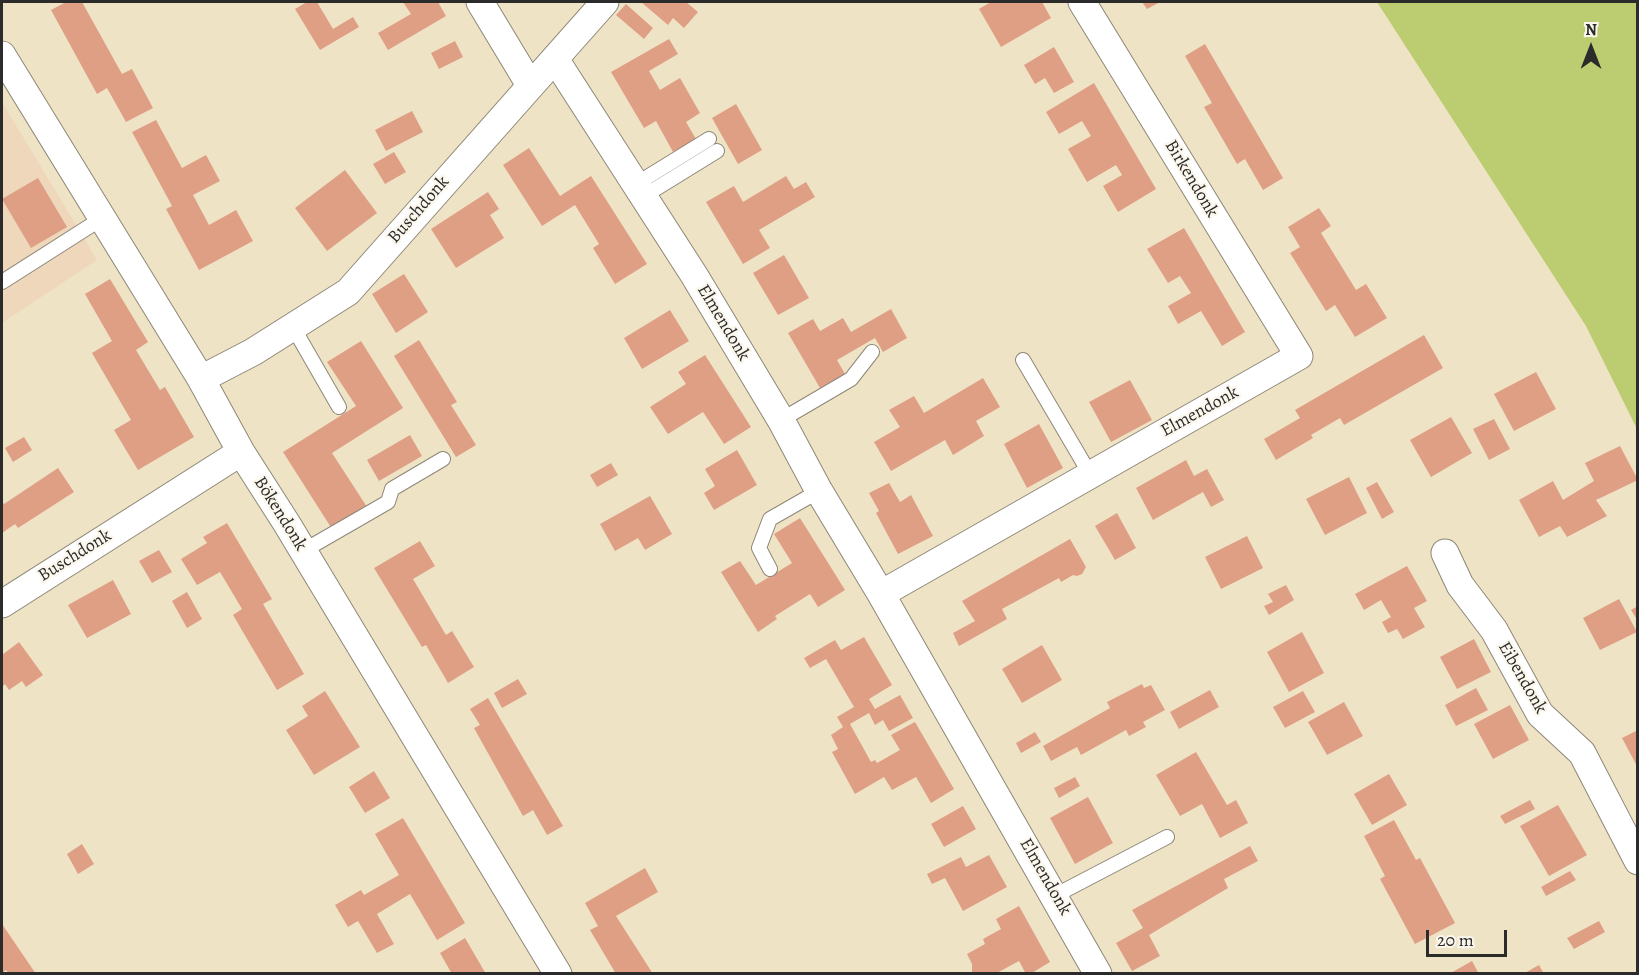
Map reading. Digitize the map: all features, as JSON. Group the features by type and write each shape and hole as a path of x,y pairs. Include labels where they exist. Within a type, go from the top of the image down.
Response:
{"street":[{"path":"480,2 530,85"},
{"name":"Buschdonk","path":"201,379 253,352 348,292 605,2"},
{"name":"Birkendonk","path":"1082,2 1299,356"},
{"name":"Bökendonk","path":"2,55 201,379 241,452 558,974"},
{"name":"Elmendonk","path":"555,59 640,190 781,420 819,491 1056,895 1098,974"},
{"name":"Elmendonk","path":"881,594 1299,356"},
{"name":"Buschdonk","path":"2,603 241,452"},
{"name":"Eibendonk","path":"1445,553 1460,585 1494,630 1540,714 1582,753 1638,861"}],"lane":[{"path":"640,190 713,145"},
{"path":"2,282 101,219"},
{"path":"293,327 339,406"},
{"path":"781,420 851,379 872,352"},
{"path":"1023,360 1090,474"},
{"path":"303,551 388,502 392,489 443,459"},
{"path":"770,569 759,548 770,519 819,491"},
{"path":"1056,895 1167,837"}],"shaded area":[{"path":"2,102 97,260 2,323"}],"green space":[{"path":"1377,2 1637,2 1637,429 1586,326"}],"building":[{"path":"66,2 82,2 122,74 132,69 153,108 126,122 107,88 97,94 51,10"},
{"path":"307,2 317,2 333,29 353,17 359,27 320,50 295,9"},
{"path":"403,2 438,2 446,16 388,50 378,33 411,14"},
{"path":"641,2 686,2 698,12 684,28 673,18 668,25"},
{"path":"991,2 1042,2 1051,18 1001,47 979,9"},
{"path":"1142,2 1160,2 1147,9"},
{"path":"626,4 653,28 644,39 616,15"},
{"path":"669,39 678,54 649,71 660,90 680,78 700,113 686,122 696,139 673,152 656,121 644,128 611,72"},
{"path":"455,41 463,57 439,69 431,53"},
{"path":"1205,44 1283,178 1263,190 1245,159 1237,164 1204,107 1212,103 1185,56"},
{"path":"1054,47 1074,82 1054,93 1045,78 1035,84 1024,65"},
{"path":"1094,83 1156,189 1118,212 1103,186 1122,175 1116,165 1087,182 1068,149 1091,136 1082,121 1059,134 1046,112"},
{"path":"736,104 762,150 738,164 712,118"},
{"path":"412,111 423,132 386,151 375,130"},
{"path":"156,120 182,168 206,155 220,181 193,195 209,225 236,210 253,241 199,270 166,209 172,206 132,132"},
{"path":"529,148 560,196 591,176 647,264 615,284 593,248 599,244 575,205 542,226 503,165"},
{"path":"394,152 406,172 385,184 373,164"},
{"path":"345,170 377,213 327,251 295,208"},
{"path":"786,176 794,189 806,182 815,197 759,230 770,248 743,264 706,202 734,186 743,202"},
{"path":"38,178 67,227 31,248 2,199"},
{"path":"488,192 499,209 490,215 504,238 456,268 431,229"},
{"path":"1319,208 1331,226 1321,233 1356,290 1366,284 1387,318 1355,337 1335,305 1326,311 1290,253 1300,247 1288,227"},
{"path":"1184,228 1245,332 1222,346 1201,311 1178,324 1168,306 1191,293 1180,276 1168,283 1147,249"},
{"path":"784,255 809,298 778,315 753,273"},
{"path":"404,274 428,312 396,333 372,294"},
{"path":"110,279 148,342 136,350 160,390 165,387 194,437 138,470 114,430 131,420 92,353 112,341 85,294"},
{"path":"891,309 907,338 883,352 875,338 837,360 845,374 820,388 788,333 813,319 820,331 843,318 851,332"},
{"path":"670,310 689,341 642,369 624,338"},
{"path":"1424,335 1443,368 1344,425 1340,418 1311,435 1313,438 1276,460 1264,439 1300,418 1295,410"},
{"path":"419,340 457,402 451,405 476,445 456,457 394,356"},
{"path":"361,341 403,408 332,453 367,507 332,529 283,452 356,406 327,362"},
{"path":"705,355 751,427 724,444 703,412 668,434 650,407 686,384 678,372"},
{"path":"1536,372 1556,409 1514,431 1494,394"},
{"path":"983,378 1000,407 976,421 984,436 953,455 945,440 891,471 874,442 900,427 889,410 914,396 924,413"},
{"path":"1130,380 1152,420 1111,442 1089,402"},
{"path":"1451,417 1472,453 1431,477 1410,440"},
{"path":"1494,419 1510,449 1489,460 1473,429"},
{"path":"1039,424 1063,468 1027,488 1004,444"},
{"path":"410,435 422,456 379,481 367,460"},
{"path":"24,437 32,450 13,462 5,448"},
{"path":"1620,446 1638,480 1596,500 1607,516 1567,537 1560,526 1539,537 1519,500 1553,481 1563,500 1594,481 1585,463"},
{"path":"737,450 757,485 714,510 704,493 715,486 705,469"},
{"path":"1186,460 1194,476 1207,469 1224,500 1211,507 1203,492 1153,520 1136,488"},
{"path":"611,463 618,475 597,487 590,475"},
{"path":"58,468 74,492 18,528 15,524 2,533 2,501 4,504"},
{"path":"1349,477 1367,513 1325,535 1306,499"},
{"path":"1377,482 1394,512 1382,519 1366,488"},
{"path":"889,483 900,502 911,495 933,536 898,554 876,513 879,511 869,493"},
{"path":"650,496 672,534 645,550 638,538 615,551 600,524"},
{"path":"1117,513 1136,548 1115,560 1095,526"},
{"path":"800,518 845,590 818,607 810,594 775,616 777,619 758,632 721,572 740,561 756,585 792,563 774,534"},
{"path":"227,523 272,599 263,604 304,674 277,690 233,615 242,609 220,572 197,585 181,559 207,543 203,537"},
{"path":"1247,536 1263,568 1221,589 1205,557"},
{"path":"1070,539 1086,567 1082,574 1073,575 1061,582 1059,578 1002,609 1007,619 959,646 953,633 975,621 962,601"},
{"path":"420,541 435,566 413,579 446,635 452,631 474,667 448,683 426,645 422,647 374,568"},
{"path":"159,550 172,572 152,583 139,561"},
{"path":"1407,566 1427,601 1414,608 1425,627 1403,639 1397,629 1388,633 1382,622 1391,617 1381,600 1364,610 1355,594"},
{"path":"113,580 131,614 87,638 68,605"},
{"path":"1286,585 1294,600 1269,615 1264,606 1273,602 1268,594"},
{"path":"187,592 202,619 187,628 172,601"},
{"path":"1619,599 1637,632 1600,650 1583,618"},
{"path":"1638,606 1638,621 1631,610"},
{"path":"1302,632 1324,673 1289,692 1267,652"},
{"path":"864,637 892,685 869,699 875,709 900,695 913,718 889,731 883,720 875,725 869,713 850,724 871,762 875,760 877,763 900,750 891,735 915,722 954,789 931,803 916,777 892,790 884,777 855,794 832,752 838,749 831,735 843,727 837,717 854,707 826,659 810,668 804,658 835,640 841,650"},
{"path":"1474,639 1491,672 1457,689 1440,657"},
{"path":"19,642 43,675 26,687 22,681 9,690 5,684 2,687 2,655"},
{"path":"1042,645 1062,680 1022,703 1002,669"},
{"path":"518,679 527,694 502,708 494,693"},
{"path":"1142,684 1144,688 1151,685 1165,710 1143,722 1146,727 1129,736 1126,730 1081,755 1077,747 1051,761 1043,746 1110,708 1107,702"},
{"path":"1476,688 1488,710 1456,726 1445,705"},
{"path":"1210,690 1219,707 1179,729 1170,712"},
{"path":"325,691 360,747 314,775 286,730 308,716 302,706"},
{"path":"1303,691 1315,712 1285,728 1273,707"},
{"path":"488,698 563,826 547,835 533,810 523,816 474,728 480,725 470,709"},
{"path":"1344,702 1363,736 1327,755 1308,722"},
{"path":"1510,705 1529,740 1493,759 1474,724"},
{"path":"1638,730 1638,768 1622,738"},
{"path":"1035,732 1041,742 1021,753 1016,743"},
{"path":"1196,752 1227,805 1236,800 1248,823 1220,838 1202,804 1180,816 1156,775"},
{"path":"374,771 390,798 365,813 349,787"},
{"path":"1389,774 1407,805 1372,825 1354,794"},
{"path":"1075,777 1080,786 1059,798 1054,788"},
{"path":"1088,797 1113,843 1075,864 1050,818"},
{"path":"1530,800 1535,809 1505,824 1500,816"},
{"path":"1558,805 1587,855 1549,876 1520,826"},
{"path":"963,806 976,829 944,847 931,824"},
{"path":"403,818 465,923 437,940 410,894 377,914 394,944 377,953 358,921 348,927 335,905 361,890 364,895 399,875 375,834"},
{"path":"1394,820 1416,860 1420,858 1455,923 1415,944 1380,879 1385,876 1364,836"},
{"path":"82,844 94,864 78,874 67,854"},
{"path":"1250,846 1258,861 1224,879 1228,888 1149,935 1160,956 1132,971 1116,943 1143,928 1132,910"},
{"path":"989,855 1007,887 963,911 945,878 932,884 927,874 961,857 966,867"},
{"path":"645,868 658,892 616,916 653,974 616,974 590,930 598,926 585,903"},
{"path":"1570,871 1576,880 1546,896 1541,887"},
{"path":"1019,906 1050,962 1030,974 1026,974 1019,961 995,974 972,974 972,964 967,954 985,944 983,939 1001,929 996,919"},
{"path":"1599,921 1605,932 1574,949 1567,938"},
{"path":"2,924 36,974 9,974 6,970 2,973"},
{"path":"465,938 486,974 452,974 440,953"},
{"path":"1472,961 1479,974 1449,974"},
{"path":"1539,965 1544,974 1523,974"}]}
